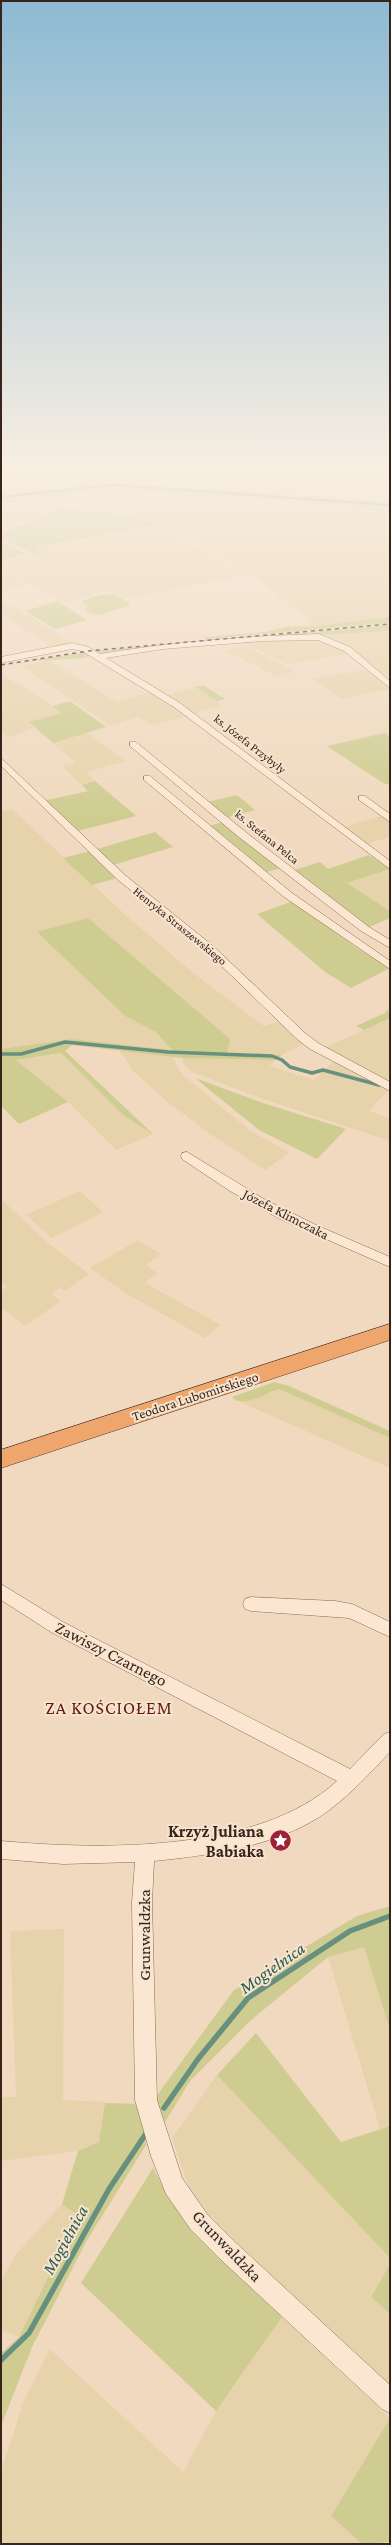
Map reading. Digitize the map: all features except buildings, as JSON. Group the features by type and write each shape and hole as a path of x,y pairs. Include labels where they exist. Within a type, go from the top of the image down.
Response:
{"highway":[{"name":"Teodora Lubomirskiego","path":"1,1459 390,1332"}],"street":[{"path":"98,657 163,646 263,638 319,637 347,650 390,685"},
{"name":"ks. Józefa Przybyły","path":"1,660 72,646 88,651 203,724 390,866"},
{"name":"ks. Stefana Pelca","path":"133,744 244,836 365,929 390,945"},
{"name":"Henryka Straszewskiego","path":"1,761 122,878 208,947 301,1036 314,1046 390,1087"},
{"path":"147,778 288,895 390,966"},
{"path":"362,798 390,819"},
{"name":"Józefa Klimczaka","path":"187,1156 231,1186 302,1224 390,1262"},
{"name":"Zawiszy Czarnego","path":"1,1591 57,1627 352,1779"},
{"path":"251,1604 335,1608 352,1611 390,1630"},
{"path":"1,1850 29,1853 145,1854 214,1845 278,1828 310,1813 352,1779 390,1740"},
{"name":"Grunwaldzka","path":"145,1854 142,1902 146,2100 162,2156 174,2186 199,2222 227,2250 390,2401"}],"shaded area":[{"path":"1,582 22,582 26,584 1,592"},
{"path":"26,582 213,582 125,599 107,590 66,602"},
{"path":"260,582 390,582 390,617 317,626 307,625 309,624 309,619"},
{"path":"115,594 130,604 128,606 99,615 85,612 88,607 82,601 100,595"},
{"path":"1,600 72,643 56,649 1,615"},
{"path":"57,601 87,620 55,629 25,611"},
{"path":"390,617 390,623 205,639 205,637 266,632 286,627 317,626"},
{"path":"390,625 390,631 176,644 129,649 102,655 92,651"},
{"path":"390,631 390,675 382,676 322,636"},
{"path":"323,639 350,654 286,664 239,641"},
{"path":"245,645 295,672 278,677 225,651"},
{"path":"87,652 90,655 85,658 35,661 1,667 36,660"},
{"path":"50,661 117,702 151,692 187,716 152,725 139,717 110,725 23,667 24,665"},
{"path":"369,669 390,689 342,699 311,679"},
{"path":"1,674 39,696 62,713 30,722 35,728 8,737 1,732 1,709 6,707 1,704"},
{"path":"203,685 225,699 217,701 195,687"},
{"path":"195,687 217,701 222,706 193,714 166,696"},
{"path":"70,701 106,727 53,743 29,722 61,713 53,706"},
{"path":"87,732 125,761 86,772 95,781 82,785 62,766 76,763 53,743"},
{"path":"385,733 390,737 390,785 383,783 327,746"},
{"path":"95,781 136,816 78,831 43,801 88,791 82,785"},
{"path":"237,795 255,810 225,818 207,802"},
{"path":"12,809 131,920 197,976 264,1026 283,1020 306,1043 282,1055 227,1053 88,918 38,933 125,1016 156,1032 173,1051 72,1039 1,1049 1,811"},
{"path":"382,816 390,821 390,837 363,845 341,828"},
{"path":"223,822 280,868 264,873 209,826"},
{"path":"155,832 173,847 113,865 97,849"},
{"path":"90,851 117,878 92,885 63,858"},
{"path":"369,855 390,869 347,883 390,911 390,918 367,928 291,871 320,862 328,869"},
{"path":"390,869 390,911 347,883"},
{"path":"293,901 357,948 390,968 351,988 325,972 257,914"},
{"path":"88,918 230,1039 227,1053 282,1055 275,1060 182,1058 72,1045 65,1051 153,1134 123,1115 61,1053 16,1060 68,1102 19,1124 1,1106 1,1049 72,1039 172,1050 156,1032 125,1016 37,932"},
{"path":"388,1009 390,1018 364,1030 356,1026 385,1013"},
{"path":"390,1018 390,1080 385,1083 324,1048"},
{"path":"119,1049 172,1057 182,1074 248,1129 290,1153 265,1170 213,1136 165,1100 132,1070"},
{"path":"61,1053 123,1115 153,1134 116,1150 68,1102 16,1060"},
{"path":"182,1058 275,1060 270,1066 314,1080 335,1060 389,1089 369,1111 390,1118 390,1141 263,1099 192,1072 184,1065"},
{"path":"195,1078 263,1103 346,1129 317,1159 259,1130"},
{"path":"80,1191 103,1212 52,1238 26,1215"},
{"path":"1,1199 49,1244 89,1274 65,1291 59,1288 51,1294 61,1301 25,1326 1,1307 1,1291 7,1287 1,1281"},
{"path":"138,1240 161,1254 146,1265 157,1273 145,1283 221,1325 205,1338 127,1294 90,1268"},
{"path":"274,1382 289,1386 390,1431 390,1438 279,1389 248,1401 236,1400 232,1397"},
{"path":"279,1389 390,1438 390,1468 242,1403"},
{"path":"390,1906 390,2030 364,1947 328,1957 251,2020 190,2081 165,2122 155,2098 234,1990 357,1916"},
{"path":"64,1929 63,2100 105,2102 99,2142 78,2151 1,2161 1,2097 16,2097 10,1931"},
{"path":"364,1947 390,2030 390,2126 380,2129 328,1957"},
{"path":"256,2033 341,2142 390,2126 390,2258 217,2075"},
{"path":"217,2075 390,2258 390,2264 371,2297 390,2314 390,2387 226,2234 192,2196 172,2138"},
{"path":"105,2103 141,2104 146,2145 86,2242 32,2347 1,2426 1,2353 19,2337 78,2215 62,2204 78,2151 99,2142"},
{"path":"153,2168 173,2205 282,2317 216,2411 81,2283"},
{"path":"62,2204 78,2215 19,2337 1,2330 1,2281 16,2254"},
{"path":"390,2264 390,2314 371,2297"},
{"path":"282,2317 390,2418 331,2516 362,2544 1,2544 1,2472 23,2403 50,2349 183,2472 216,2411"},
{"path":"390,2418 390,2542 362,2544 331,2516"}],"waterway":[{"path":"1,1054 21,1054 65,1042 168,1052 272,1056 282,1060 290,1067 312,1073 323,1070 379,1085"},
{"name":"Mogielnica","path":"164,2108 198,2059 248,1998 350,1931 390,1916"},
{"name":"Mogielnica","path":"1,2360 29,2333 109,2189 147,2132"}],"railway":[{"path":"1,665 88,651 390,624"}],"place":[{"name":"Krzyż Juliana Babiaka","path":"280,1841"}],"district":[{"name":"ZA KOŚCIOŁEM","path":"109,1708"}]}
